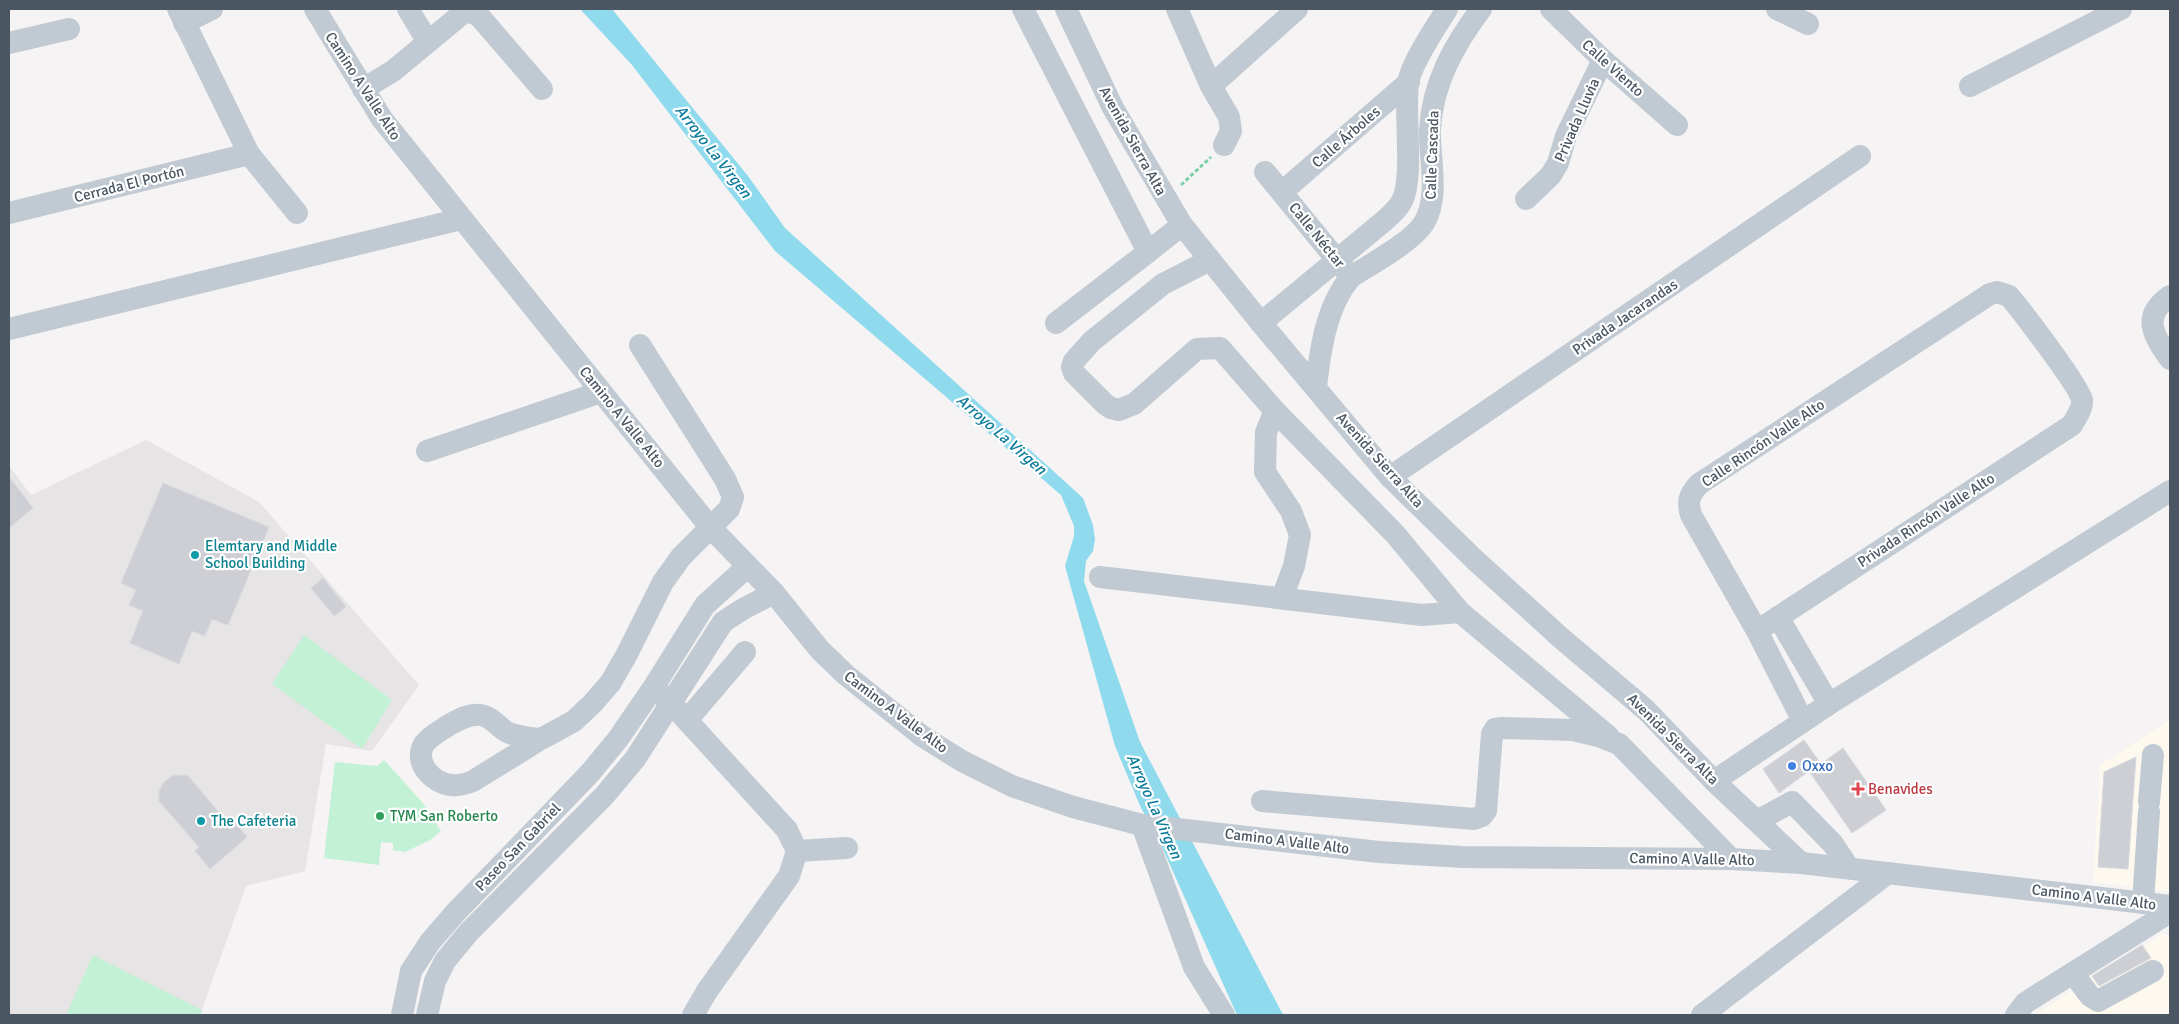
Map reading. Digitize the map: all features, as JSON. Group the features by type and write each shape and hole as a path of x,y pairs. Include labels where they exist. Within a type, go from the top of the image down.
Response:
{"street":[{"path":"212,9 181,16 249,154 297,213"},
{"name":"Camino A Valle Alto","path":"315,9 382,120 710,527 774,593 820,650 846,675 922,736 954,756 1012,786 1073,807 1145,825 1379,852 1462,857 1732,859 1801,863 2170,906"},
{"path":"408,9 428,42"},
{"path":"1023,9 1148,252"},
{"name":"Avenida Sierra Alta","path":"1066,9 1113,108 1182,225 1390,477 1482,566 1561,638 1646,710 1714,781 1801,863"},
{"path":"1177,9 1212,86 1229,117 1228,138"},
{"path":"1212,86 1297,9"},
{"name":"Calle Cascada","path":"1261,323 1395,211 1402,201 1407,181 1408,82 1425,44 1447,9"},
{"name":"Calle Cascada","path":"1316,387 1319,363 1328,324 1340,293 1351,278 1414,235 1428,215 1432,199 1430,130 1435,96 1450,57 1464,31 1481,9"},
{"name":"Calle Viento","path":"1551,9 1603,60 1676,125"},
{"path":"1777,9 1808,24"},
{"path":"1970,86 2121,9"},
{"path":"363,89 393,71 463,12 472,12 480,17 542,89"},
{"path":"9,43 69,29"},
{"name":"Privada Lluvia","path":"1526,199 1551,175 1558,163 1566,136 1603,60"},
{"name":"Calle Árboles","path":"1282,192 1408,82"},
{"name":"Cerrada El Portón","path":"9,213 249,154"},
{"name":"Privada Jacarandas","path":"1390,477 1860,156"},
{"name":"Calle Néctar","path":"1266,172 1351,278"},
{"path":"1407,181 1432,181"},
{"path":"9,329 461,218"},
{"path":"1056,323 1182,225"},
{"path":"1210,260 1163,284 1092,341 1074,361 1072,367 1074,373 1104,404 1119,410 1126,408 1197,349 1220,348 1275,411 1394,534 1460,612 1618,744 1732,859"},
{"name":"Privada Rincón Valle Alto","path":"1757,631 2072,425 2081,408 2082,398 2021,310 2009,296 2003,293"},
{"name":"Calle Rincón Valle Alto","path":"1803,721 1757,631 1691,514 1688,503 1691,494 1699,484 1990,294 2003,293"},
{"path":"2170,296 2158,304 2152,318 2153,330 2159,344 2170,359"},
{"path":"541,739 524,737 506,731 493,720 482,715 470,716 457,720 434,734 424,745 421,755 422,764 433,778 443,784 461,785 473,781 574,721 611,682 663,582 681,556 729,510 733,497 725,479 640,345"},
{"path":"426,451 602,392"},
{"path":"1275,411 1266,432 1265,472 1291,511 1300,535 1294,566 1282,598"},
{"path":"1714,781 1829,704 2170,491"},
{"name":"Paseo San Gabriel","path":"402,1015 412,971 430,942 450,918 590,773 618,739 653,688 705,605 748,566"},
{"path":"1100,577 1422,615 1460,612"},
{"name":"Paseo San Gabriel","path":"427,1015 435,981 445,961 468,933 558,840 604,796 635,759 723,622 774,593"},
{"path":"705,605 723,622"},
{"path":"1778,617 1829,704"},
{"path":"687,720 745,652"},
{"path":"653,688 671,703 787,830 797,851 789,876 706,992 693,1015"},
{"path":"1262,800 1474,819 1482,816 1486,811 1492,734 1496,729 1573,730 1598,736 1618,744"},
{"path":"2143,903 2153,755"},
{"path":"1757,821 1792,802 1833,844 1849,868"},
{"path":"542,822 558,840"},
{"path":"1145,825 1194,967 1224,1015"},
{"path":"797,851 847,848"},
{"path":"1702,1015 1888,872"},
{"path":"2016,1015 2026,1003 2170,912"},
{"path":"412,971 435,981"},
{"path":"2073,973 2090,996 2098,1002 2152,971"}],"path":[{"path":"1166,200 1228,138"}],"shaded area":[{"path":"146,440 259,502 419,685 372,751 326,744 305,871 246,886 200,1015 9,1015 9,466 31,495"},
{"path":"2170,720 2170,892 2093,882 2100,765"},
{"path":"2162,934 2170,936 2170,1015 2034,1015"}],"green space":[{"path":"304,635 392,700 362,749 272,684"},
{"name":"TYM San Roberto","path":"384,760 422,802 441,831 430,840 405,852 393,850 393,843 381,842 379,865 324,858 335,762 377,766"},
{"path":"93,955 202,1010 200,1015 66,1015"}],"water":[{"name":"Arroyo La Virgen","path":"580,9 612,9 748,176 785,228 1083,498 1093,525 1095,539 1093,551 1086,561 1084,581 1140,742 1282,1013 1285,1015 1237,1015 1158,838 1141,808 1115,746 1065,566 1074,536 1074,526 1061,495 775,251 632,65"}],"building":[{"path":"9,477 33,508 9,528"},
{"name":"Elemtary and Middle School Building","path":"163,483 269,527 228,625 212,619 205,636 192,631 179,664 130,643 143,611 129,605 136,590 121,583"},
{"path":"323,578 346,607 334,616 311,588"},
{"path":"1804,740 1821,764 1843,748 1886,810 1852,833 1809,771 1779,793 1763,769"},
{"path":"2136,757 2128,869 2098,867 2104,772"},
{"name":"The Cafeteria","path":"172,776 188,776 227,822 232,819 247,837 210,869 195,851 199,847 159,801 159,791 164,782"},
{"path":"2142,945 2151,958 2099,986 2092,976"}],"place":[{"name":"Elemtary and Middle School Building","path":"195,555"},
{"name":"Oxxo","path":"1792,766"},
{"name":"Benavides","path":"1858,789"},
{"name":"TYM San Roberto","path":"380,816"},
{"name":"The Cafeteria","path":"201,821"}]}
